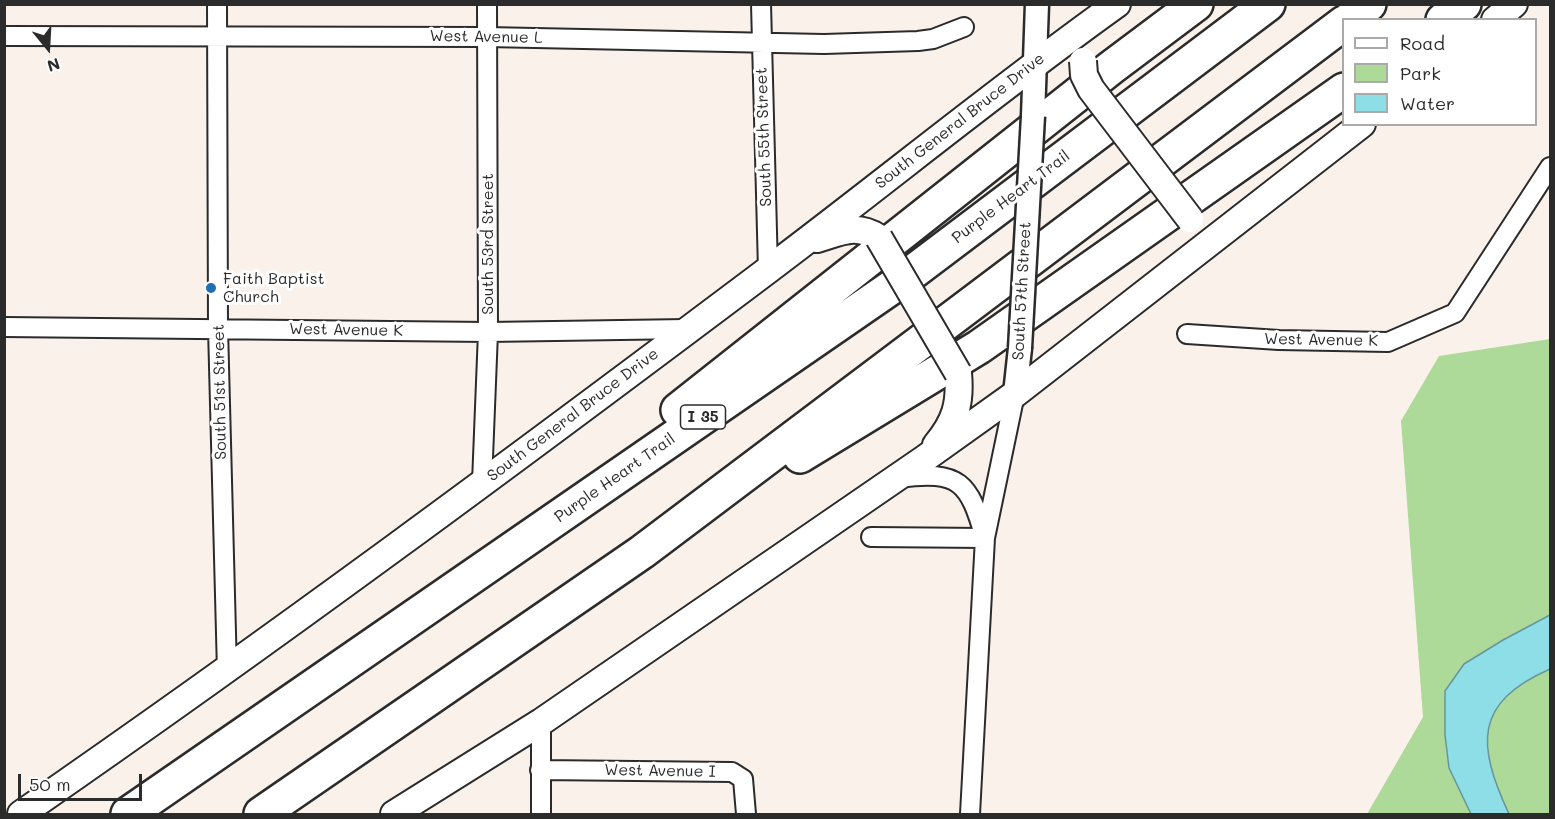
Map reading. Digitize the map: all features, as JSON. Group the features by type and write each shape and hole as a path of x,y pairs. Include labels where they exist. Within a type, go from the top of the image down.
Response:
{"highway":[{"path":"593,493 680,408 1112,67 1196,4"},
{"name":"Purple Heart Trail","path":"129,814 904,278 1268,4"},
{"path":"1351,18 1368,4"},
{"path":"1446,18 1464,4"},
{"path":"261,814 642,552 1342,25"},
{"path":"642,552 979,347 1342,91"}],"main road":[{"name":"South General Bruce Drive","path":"21,814 227,671 482,483 768,270 1035,63 1118,4"},
{"path":"1126,4 1090,46 1083,61 1084,75 1092,89 1190,219 1227,232"},
{"path":"1497,18 1514,4"},
{"path":"394,814 541,722 1016,394 1227,232 1360,126"},
{"path":"803,243 851,229 866,230 879,238 958,373 959,391 952,425 924,459"}],"street":[{"name":"South 51st Street","path":"217,4 218,328 227,671"},
{"name":"South 53rd Street","path":"482,483 488,332 487,4"},
{"name":"South 55th Street","path":"760,4 768,270"},
{"name":"South 57th Street","path":"970,814 985,538 1016,394 1020,348 1037,4"},
{"name":"West Avenue L","path":"4,36 217,34 761,42 918,41 933,39 964,27"},
{"name":"West Avenue K","path":"1187,334 1279,340 1388,342 1455,313 1551,167"},
{"name":"West Avenue K","path":"4,327 488,332 687,329"},
{"name":"South 57th Street","path":"894,479 935,474 950,478 963,488 975,503 985,538"},
{"path":"871,537 985,538"},
{"path":"541,722 541,814"},
{"name":"West Avenue I","path":"540,770 732,772 743,779 746,814"}],"green space":[{"path":"1550,339 1550,814 1367,814 1423,717 1401,421 1439,356"}],"water":[{"path":"1550,615 1550,669 1525,682 1507,696 1495,712 1489,728 1488,747 1491,767 1509,814 1471,814 1449,768 1445,735 1445,691 1464,664"}],"place":[{"name":"Faith Baptist Church","path":"211,288"}]}
